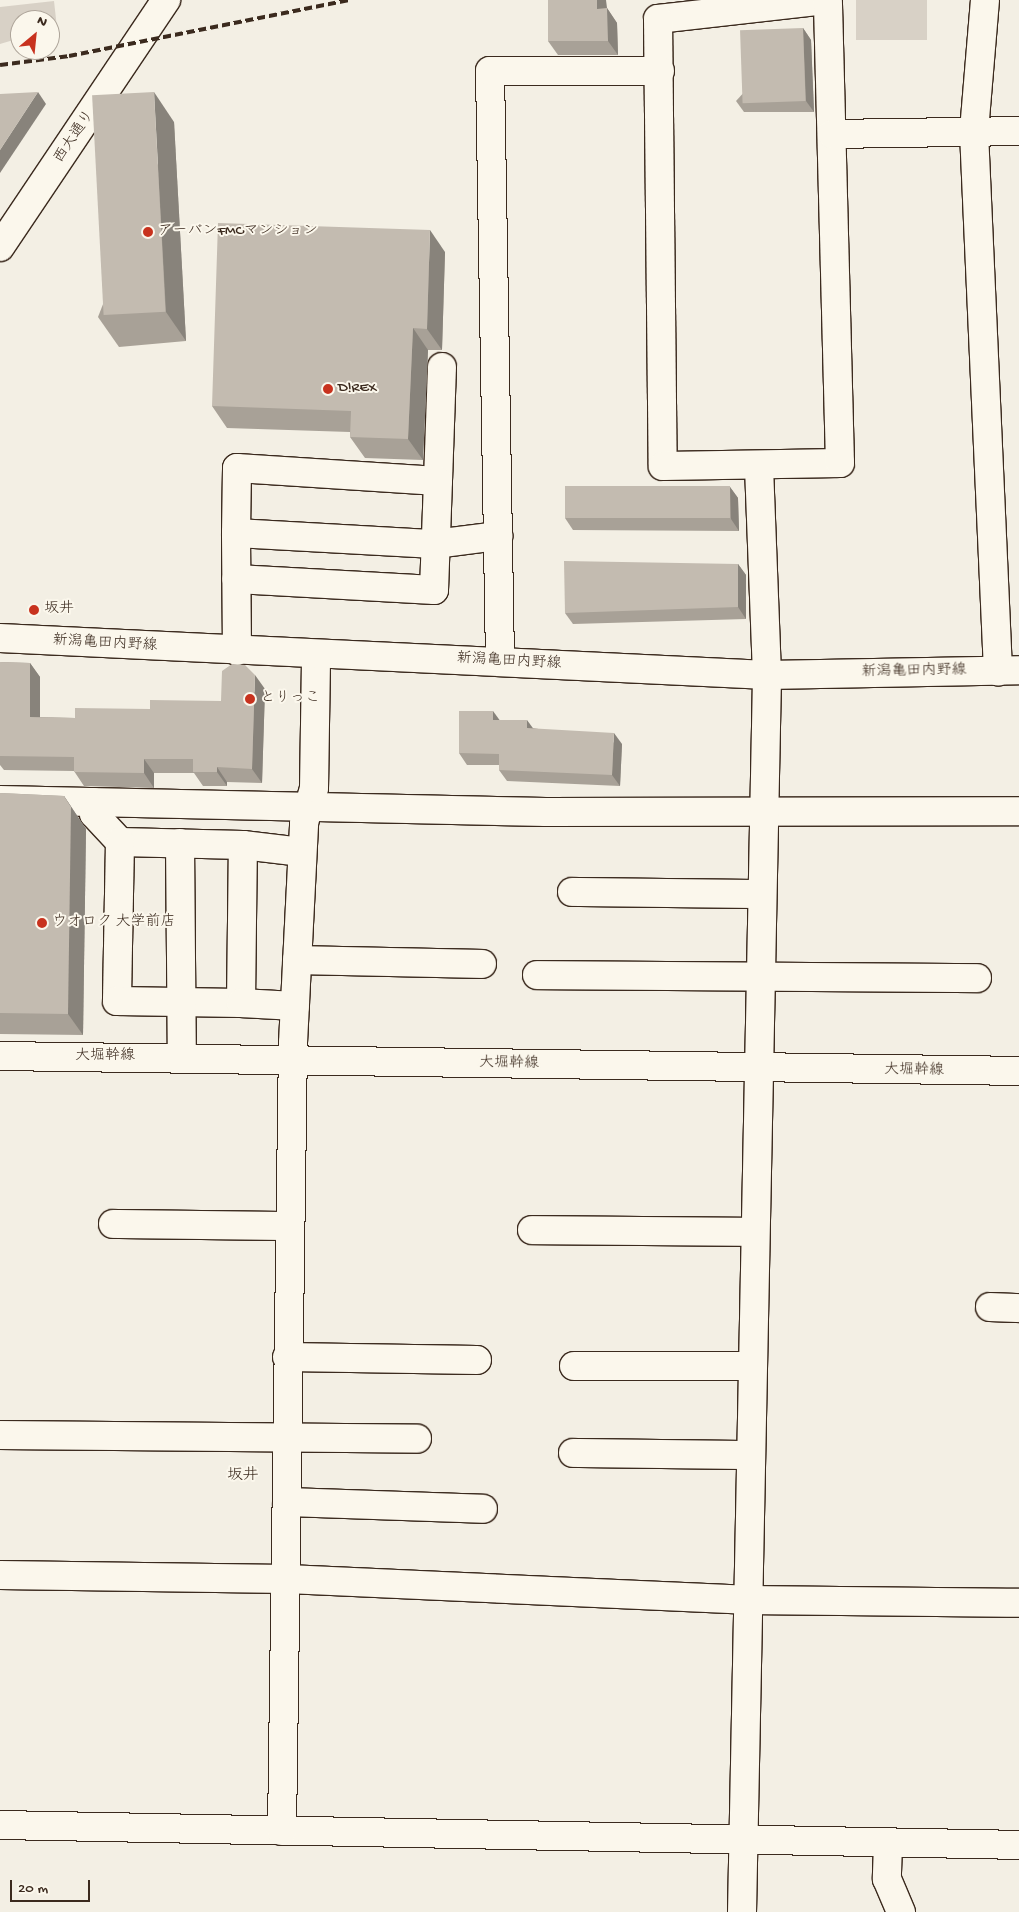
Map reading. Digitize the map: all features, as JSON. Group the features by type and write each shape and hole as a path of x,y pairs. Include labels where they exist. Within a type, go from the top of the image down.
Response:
{"street":[{"name":"西大通り","path":"0,247 166,0"},
{"path":"828,0 840,463 663,466 658,19 828,0"},
{"path":"985,0 974,132 1009,671"},
{"path":"500,661 490,71 660,71"},
{"path":"832,134 1019,131"},
{"path":"236,579 434,590 442,368"},
{"path":"742,1912 746,1600 767,675 759,465"},
{"path":"237,651 237,468 438,481"},
{"path":"236,533 435,544 498,536"},
{"name":"新潟亀田内野線","path":"0,638 316,655 500,661 767,675 1009,671"},
{"path":"282,1831 287,1579 286,1441 289,1226 295,1006 302,852 307,807 314,788 316,655"},
{"path":"0,800 307,807 764,812 1019,811"},
{"path":"93,802 94,814 120,842 117,1001 295,1006"},
{"path":"120,842 243,845 302,852"},
{"path":"180,843 182,1057"},
{"path":"241,1003 243,845"},
{"path":"572,892 762,894"},
{"path":"297,960 482,964"},
{"path":"537,975 977,978"},
{"name":"大堀幹線","path":"0,1056 182,1057 757,1069 1019,1072"},
{"path":"113,1224 289,1226"},
{"path":"532,1230 754,1232"},
{"path":"990,1307 1019,1308"},
{"path":"287,1356 477,1360"},
{"path":"574,1366 751,1366"},
{"path":"0,1435 286,1441 417,1439"},
{"path":"573,1453 749,1455"},
{"path":"287,1502 483,1509"},
{"path":"0,1575 287,1579 746,1600 1019,1604"},
{"path":"0,1824 743,1842 1019,1845"},
{"path":"888,1844 888,1880 901,1912"}],"shaded area":[{"path":"856,0 927,0 927,40 856,40"},
{"path":"54,1 55,10 10,10 10,41 0,44 0,7"}],"building":[{"path":"548,0 597,0 597,9 607,8 608,41 548,41"},
{"path":"803,28 806,101 743,103 740,30"},
{"path":"38,92 0,150 0,94"},
{"name":"アーバンFMCマンション","path":"154,92 166,312 104,315 92,95"},
{"name":"D!REX","path":"218,223 430,230 427,329 413,328 408,439 350,437 351,411 212,406"},
{"path":"565,486 730,486 730,518 565,518"},
{"path":"564,561 738,564 738,607 565,613"},
{"path":"0,662 30,663 30,717 75,718 75,708 150,709 150,700 221,701 222,671 232,664 245,665 255,675 252,769 217,767 217,772 193,772 193,759 144,759 144,773 74,772 74,757 0,756"},
{"path":"459,711 493,711 493,720 527,720 527,728 614,733 612,775 499,770 499,754 459,753"},
{"name":"ウオロク 大学前店","path":"0,793 64,796 71,807 68,1014 0,1013"}],"railway":[{"path":"0,65 69,56 350,0"}],"place":[{"name":"アーバンFMCマンション","path":"148,232"},
{"name":"D!REX","path":"328,389"},
{"name":"坂井","path":"34,610"},
{"name":"とりっこ","path":"250,699"},
{"name":"ウオロク 大学前店","path":"42,923"}],"district":[{"name":"坂井","path":"243,1477"}]}
